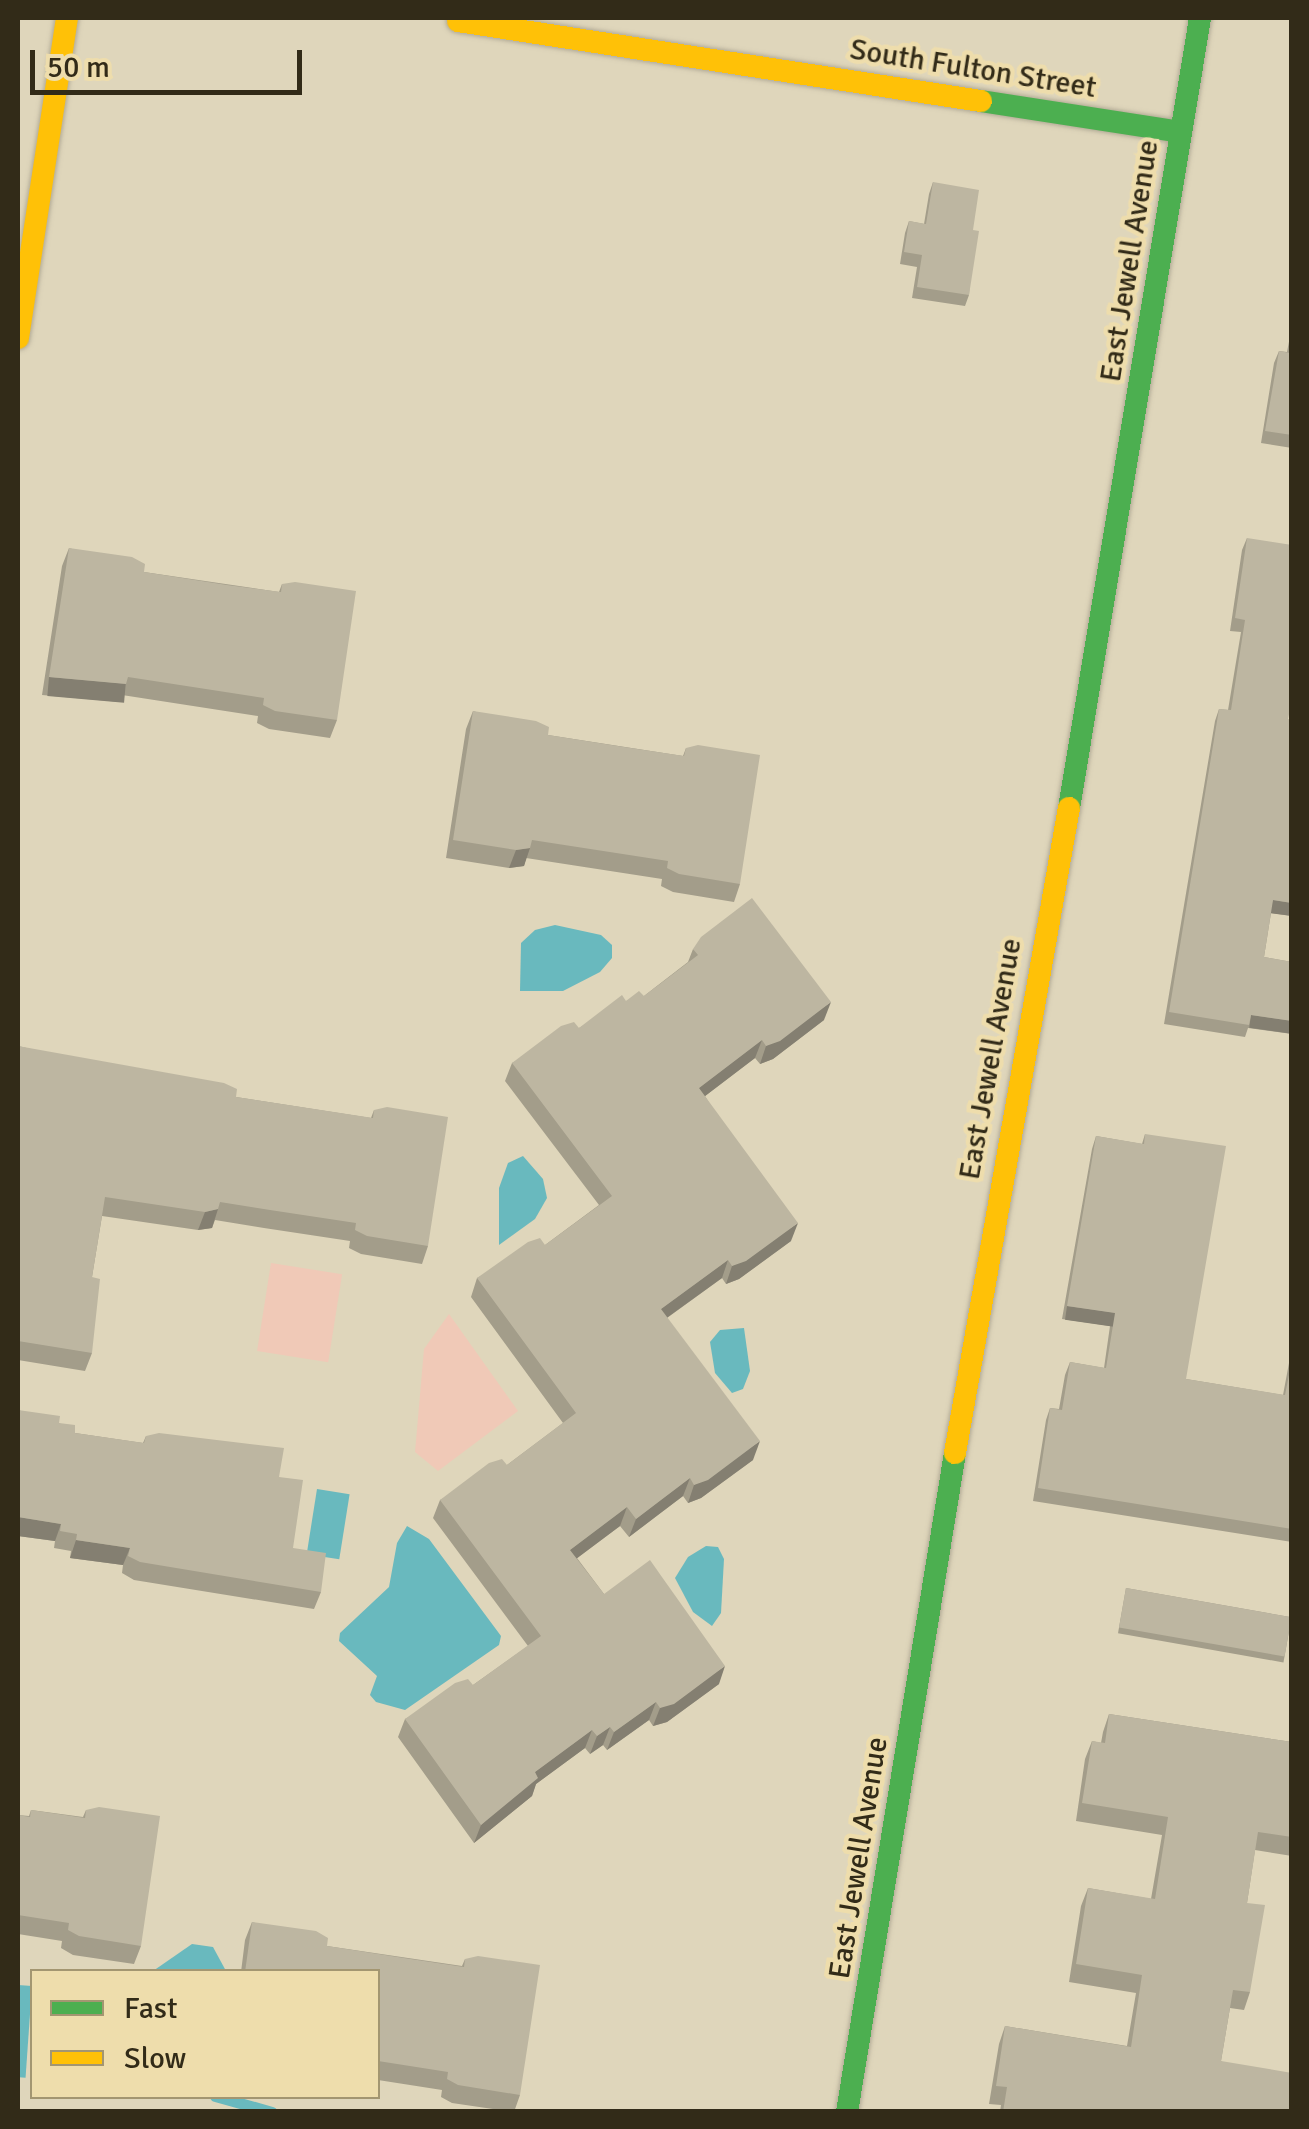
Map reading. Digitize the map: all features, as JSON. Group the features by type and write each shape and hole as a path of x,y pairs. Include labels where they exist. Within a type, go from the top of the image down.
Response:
{"street":[{"path":"18,338 67,18"},
{"name":"East Jewell Avenue","path":"848,2112 1021,1050 1090,700 1200,18"},
{"name":"South Fulton Street","path":"458,21 1182,132"}],"shaded area":[{"path":"271,1263 342,1274 328,1362 257,1351"},
{"path":"449,1314 518,1411 438,1471 415,1452 424,1349"}],"water":[{"path":"555,925 601,935 612,945 612,958 600,972 563,991 520,991 521,943 535,930"},
{"path":"523,1156 543,1179 547,1198 535,1219 499,1245 499,1188 508,1163"},
{"path":"744,1328 750,1371 743,1389 732,1393 715,1373 710,1342 720,1330"},
{"path":"317,1489 350,1494 339,1559 307,1554"},
{"path":"407,1526 429,1539 501,1636 499,1645 405,1710 376,1702 370,1695 377,1676 339,1641 340,1633 389,1587 397,1543"},
{"path":"706,1546 718,1547 724,1559 721,1613 712,1626 693,1612 675,1578 688,1557"},
{"path":"192,1944 213,1947 225,1969 156,1969"},
{"path":"18,1985 30,1986 26,2078 18,2077"}],"building":[{"path":"933,182 979,190 973,230 979,231 969,295 917,287 922,255 904,252 909,221 926,224"},
{"path":"1292,342 1292,435 1265,431 1279,351 1290,353"},
{"path":"1247,538 1292,545 1292,700 1288,719 1292,720 1292,903 1273,900 1264,957 1292,962 1292,1021 1251,1015 1249,1025 1169,1012 1219,709 1231,710 1245,620 1235,618"},
{"path":"69,548 132,557 145,564 144,572 227,585 281,592 282,584 295,582 356,591 337,720 275,711 263,705 264,698 128,677 126,684 49,677"},
{"path":"473,711 536,721 549,727 548,735 624,747 684,756 686,748 698,745 760,755 740,884 679,874 667,868 668,861 532,840 530,848 516,850 453,840"},
{"path":"752,898 831,1002 780,1041 766,1046 762,1040 699,1088 798,1223 746,1261 732,1266 728,1260 661,1309 760,1441 708,1480 694,1485 690,1478 636,1519 627,1507 570,1550 604,1594 650,1560 725,1666 674,1704 660,1708 656,1702 614,1732 610,1727 597,1736 592,1730 535,1772 538,1778 481,1825 405,1719 455,1683 468,1679 473,1685 541,1636 440,1500 489,1463 502,1459 507,1465 576,1413 477,1278 528,1242 540,1238 545,1245 612,1196 512,1063 561,1026 574,1022 579,1028 622,995 626,1001 639,991 644,996 698,955 693,949 701,937"},
{"path":"18,1046 224,1083 237,1089 236,1097 373,1118 374,1110 387,1107 448,1117 428,1246 367,1236 355,1230 356,1223 220,1202 218,1209 205,1212 105,1197 92,1277 100,1279 92,1353 18,1341"},
{"path":"1145,1134 1226,1146 1186,1379 1285,1395 1292,1360 1292,1529 1038,1488 1050,1408 1062,1410 1070,1362 1106,1368 1115,1313 1067,1306 1096,1136 1144,1144"},
{"path":"18,1410 60,1416 59,1423 75,1425 75,1433 144,1443 146,1436 159,1433 284,1448 279,1477 303,1480 293,1548 326,1553 321,1592 140,1562 128,1556 130,1548 76,1540 77,1534 60,1531 61,1524 18,1517"},
{"path":"1126,1588 1291,1617 1285,1657 1119,1627"},
{"path":"1109,1714 1292,1742 1292,1837 1258,1832 1247,1903 1265,1905 1250,1992 1233,1990 1221,2061 1292,2073 1292,2112 1003,2112 1007,2087 996,2086 1005,2026 1131,2047 1142,1975 1076,1964 1088,1888 1155,1899 1168,1817 1082,1803 1092,1741 1105,1743"},
{"path":"99,1807 160,1816 141,1946 79,1936 68,1930 69,1923 18,1915 18,1815 30,1817 31,1810 85,1818 86,1810"},
{"path":"252,1922 316,1931 328,1938 327,1946 464,1967 465,1959 478,1956 540,1965 520,2095 458,2085 447,2079 448,2072 380,2061 380,1969 245,1969"}],"waterway":[{"path":"226,2099 272,2112"}],"traffic: fast":[{"path":"1069,808 1200,18"},
{"path":"981,101 1181,132"},
{"path":"847,2112 955,1453"}],"traffic: slow":[{"path":"18,338 67,18"},
{"path":"458,21 981,101"},
{"path":"955,1453 1069,808"}]}
